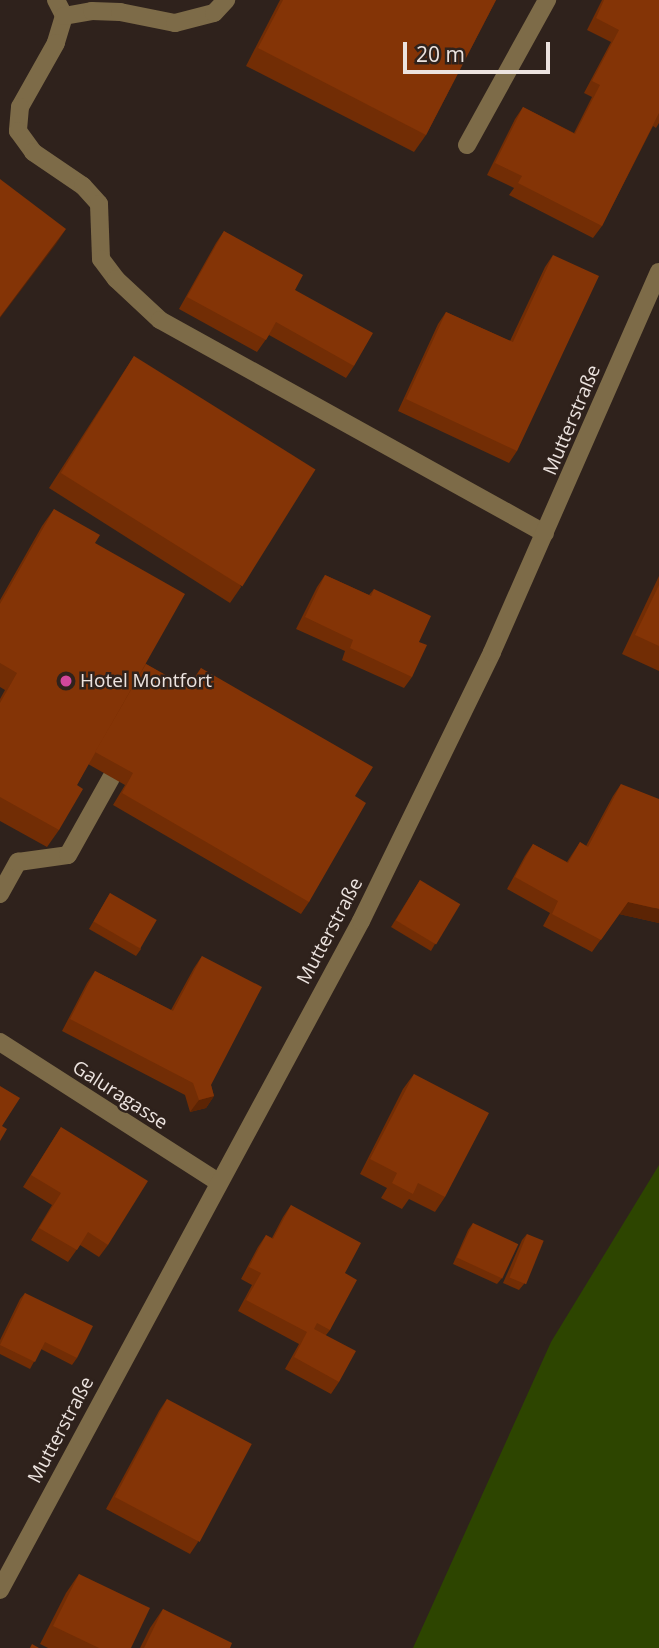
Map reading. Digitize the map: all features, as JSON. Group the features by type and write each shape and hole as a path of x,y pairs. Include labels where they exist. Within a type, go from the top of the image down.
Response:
{"street":[{"path":"226,0 214,13 175,23 120,12 60,8 56,43 20,107 18,131 33,152 83,186 99,204 101,259 116,279 160,320 545,533"},
{"path":"467,145 547,0"},
{"name":"Mutterstraße","path":"0,1590 360,921 492,652 659,272"},
{"path":"0,894 18,862 68,855 111,778"},
{"name":"Galuragasse","path":"0,1042 218,1182"}],"green space":[{"path":"659,1165 659,1648 413,1648 551,1342"}],"building":[{"path":"283,0 496,0 426,135 258,48"},
{"path":"604,0 659,0 659,113 602,226 518,183 522,176 495,163 523,107 575,134 600,85 592,81 619,30 596,18"},
{"path":"0,179 66,229 0,317"},
{"path":"224,231 303,275 295,290 373,333 354,366 276,322 266,340 187,297"},
{"path":"553,255 599,276 517,451 406,399 446,312 513,342"},
{"path":"134,356 315,469 242,586 61,473"},
{"name":"Hotel Montfort","path":"54,509 100,535 95,543 185,594 77,785 83,789 59,830 0,797 0,703 17,673 0,663 0,604"},
{"path":"325,575 371,596 374,589 431,616 419,642 427,645 412,677 350,648 353,640 305,617"},
{"path":"659,585 659,646 635,635"},
{"path":"146,664 189,688 201,668 373,767 355,796 366,803 309,902 122,793 133,773 95,752"},
{"path":"621,784 659,799 659,909 628,902 601,940 552,914 558,901 515,877 533,844 568,863 580,842 588,847"},
{"path":"420,880 460,904 436,944 396,920"},
{"path":"110,893 157,920 140,949 94,922"},
{"path":"202,956 262,987 211,1085 214,1096 199,1100 193,1083 70,1019 95,971 173,1011"},
{"path":"414,1074 489,1113 445,1197 418,1183 413,1194 392,1183 397,1173 370,1159"},
{"path":"0,1086 20,1098 2,1126 7,1129 0,1141"},
{"path":"61,1127 148,1181 108,1245 88,1232 77,1250 39,1228 61,1193 31,1175"},
{"path":"291,1205 361,1243 345,1273 357,1280 330,1330 317,1323 314,1329 356,1351 339,1382 294,1357 307,1332 246,1300 261,1273 249,1267 266,1235 273,1239"},
{"path":"473,1223 518,1244 502,1279 457,1257"},
{"path":"527,1234 544,1241 526,1284 509,1278"},
{"path":"25,1293 93,1326 77,1358 45,1342 35,1362 0,1345"},
{"path":"167,1399 252,1444 200,1542 115,1497"},
{"path":"79,1574 150,1608 131,1648 99,1648 53,1626"},
{"path":"163,1609 232,1643 230,1648 144,1648"}],"place":[{"name":"Hotel Montfort","path":"66,681"}]}
